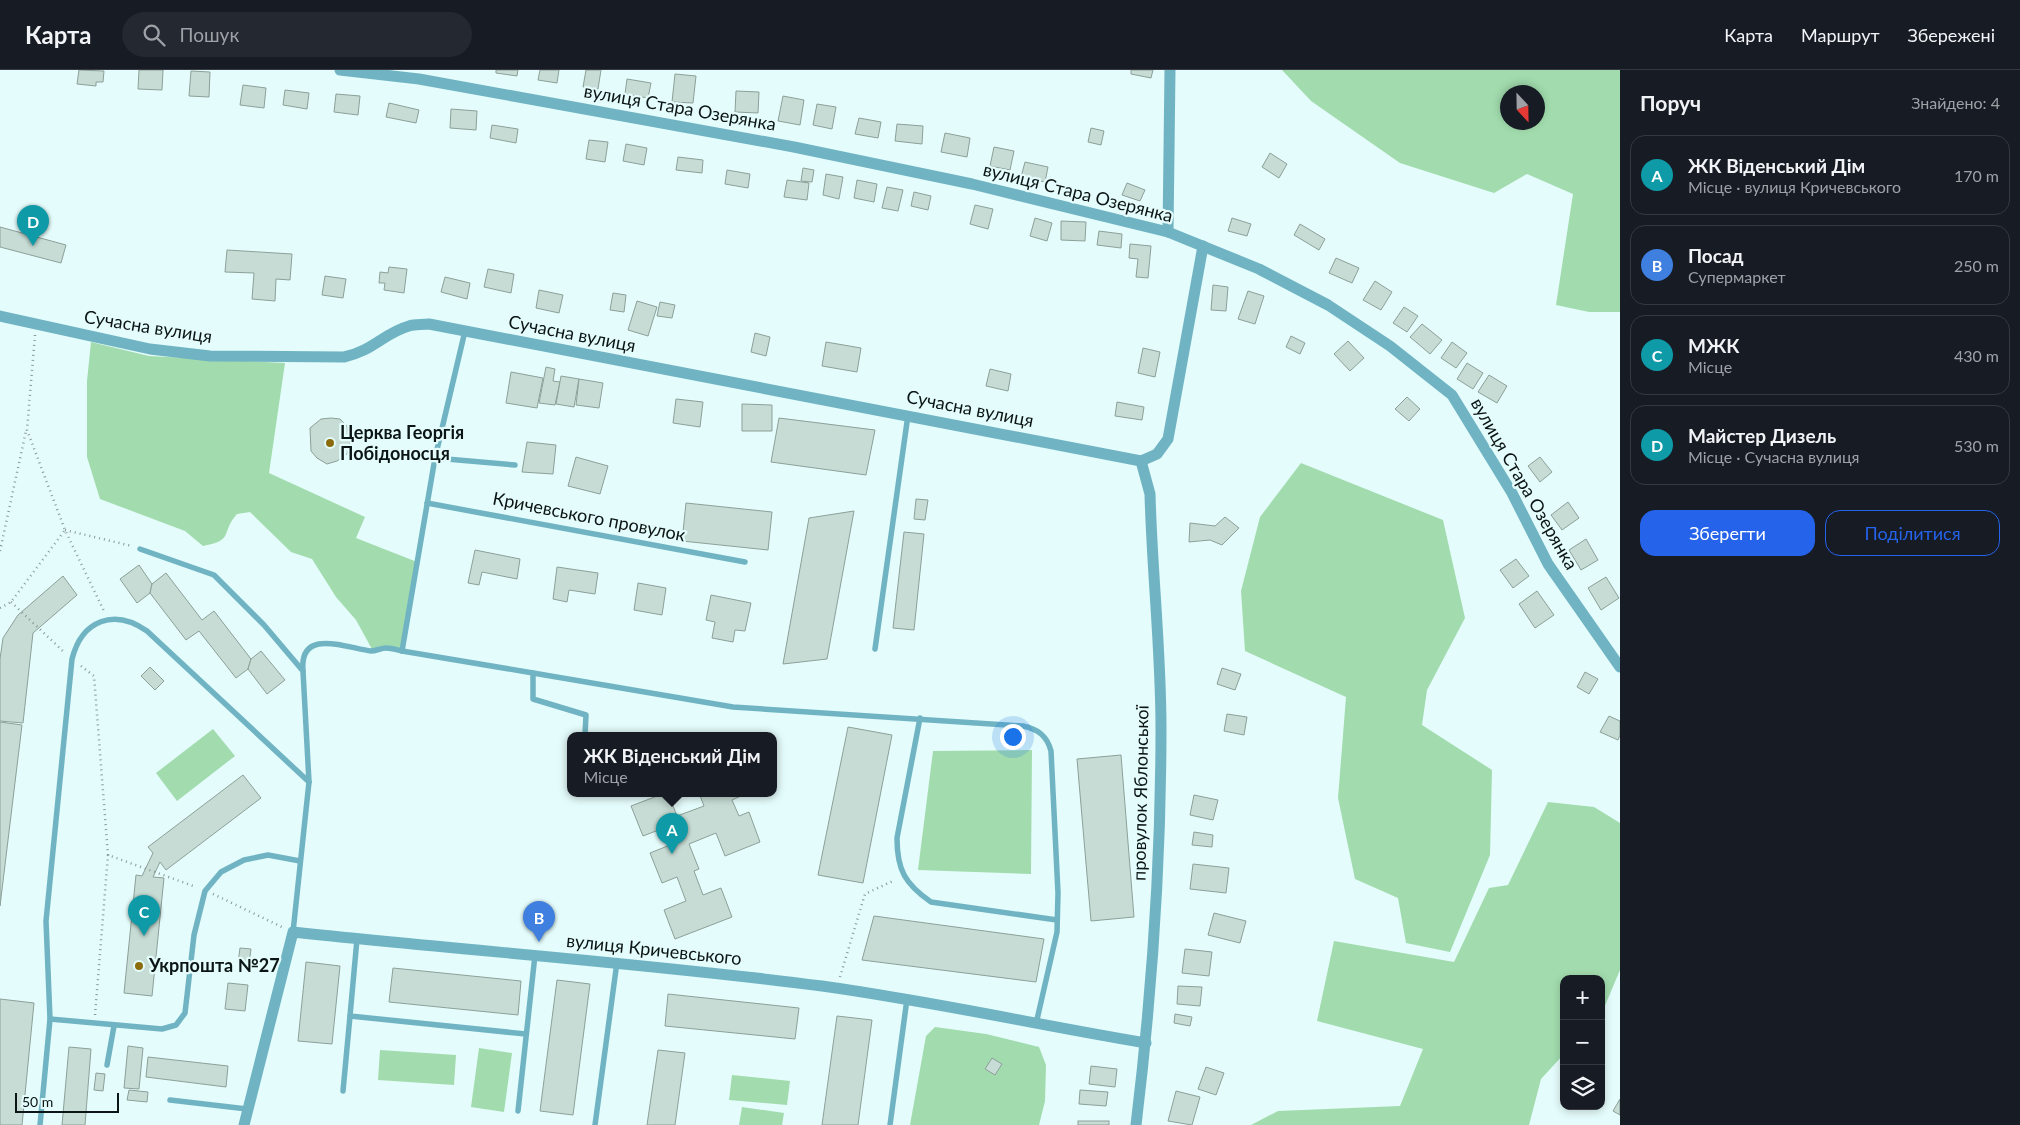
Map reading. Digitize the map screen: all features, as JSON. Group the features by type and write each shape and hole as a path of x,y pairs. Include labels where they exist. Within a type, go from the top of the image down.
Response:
{"street":[{"name":"вулиця Стара Озерянка","path":"340,70 376,72 419,79 794,147 972,184 1168,232 1259,269 1328,305 1390,346 1452,395 1512,493 1548,564 1620,667"},
{"path":"1168,232 1170,70"},
{"path":"1141,461 1157,454 1168,439 1203,246"},
{"name":"Сучасна вулиця","path":"0,316 150,348 210,356 344,356 362,353 392,333 410,326 429,324 1141,461"},
{"name":"провулок Яблонської","path":"1136,1125 1146,1044 1159,873 1161,726 1150,494 1141,461"},
{"path":"244,1125 292,932"},
{"name":"вулиця Кричевського","path":"292,932 617,962 836,988 965,1008 1036,1024 1146,1044"}],"lane":[{"path":"402,651 427,503 464,331"},
{"path":"875,649 908,415"},
{"path":"436,458 514,465"},
{"name":"Кричевського провулок","path":"427,503 745,562"},
{"path":"140,548 214,575 264,625 303,671"},
{"path":"40,1125 50,1019 46,920 72,659 76,645 83,633 94,624 107,619 122,619 135,623 147,631 309,782"},
{"path":"292,932 309,782 303,671 304,656 315,645 322,642 373,651 386,648 733,707 1023,726 1032,728 1045,737 1051,751 1058,893 1056,939 1036,1024"},
{"path":"533,673 533,699 586,716 585,732"},
{"path":"920,718 897,838 897,858 903,876 915,891 931,902 1057,920"},
{"path":"50,1019 162,1029 169,1028 182,1020 185,1013 194,935 205,891 222,872 244,860 268,854 300,861"},
{"path":"343,1091 357,939"},
{"path":"518,1111 535,955"},
{"path":"596,1125 617,962"},
{"path":"890,1125 907,999"},
{"path":"350,1016 526,1034"},
{"path":"107,1065 114,1026"},
{"path":"170,1100 247,1109"}],"path":[{"path":"0,551 27,430 36,324"},
{"path":"27,430 65,530 107,619"},
{"path":"65,530 140,548"},
{"path":"0,608 11,602 65,530"},
{"path":"11,602 72,659 94,676 108,855 94,1023"},
{"path":"108,855 205,891 292,932"},
{"path":"836,988 865,894 903,876"}],"green space":[{"path":"1282,70 1620,70 1620,312 1589,312 1556,305 1573,194 1527,174 1494,193 1400,163 1311,101"},
{"path":"91,342 149,356 285,363 269,473 365,517 356,538 417,562 402,651 386,648 373,651 356,620 336,597 312,559 291,552 250,512 237,514 223,538 213,544 203,546 185,531 100,499 87,457 87,381"},
{"path":"1301,463 1443,520 1465,618 1427,690 1422,725 1492,770 1490,855 1450,952 1406,943 1398,898 1355,879 1338,798 1346,697 1245,651 1241,591 1260,517"},
{"path":"213,729 235,756 177,801 156,773"},
{"path":"1032,750 1031,874 918,870 933,751"},
{"path":"1548,802 1594,807 1620,823 1620,970 1605,1006 1605,975 1560,975 1560,1058 1541,1079 1529,1125 1251,1125 1278,1111 1400,1106 1423,1049 1317,1021 1334,941 1454,962 1489,888 1508,885"},
{"path":"935,1027 986,1034 1039,1047 1046,1065 1045,1101 1039,1125 910,1125 926,1036"},
{"path":"479,1048 512,1053 504,1112 471,1107"},
{"path":"380,1050 456,1055 454,1085 378,1080"},
{"path":"732,1075 790,1081 787,1105 729,1100"},
{"path":"742,1107 784,1113 782,1125 739,1125"}],"building":[{"path":"79,70 104,71 103,82 96,82 96,86 77,84"},
{"path":"139,70 163,70 162,90 138,89"},
{"path":"496,70 518,70 517,76 496,73"},
{"path":"540,70 559,70 557,83 538,80"},
{"path":"586,70 601,70 598,89 583,87"},
{"path":"1131,70 1153,70 1151,78 1131,74"},
{"path":"191,71 210,72 209,97 189,96"},
{"path":"675,74 696,76 693,103 672,102"},
{"path":"627,79 651,83 648,98 625,94"},
{"path":"243,85 266,88 264,108 240,105"},
{"path":"285,90 309,93 307,109 283,105"},
{"path":"736,91 759,92 758,113 735,112"},
{"path":"336,94 360,96 358,115 334,112"},
{"path":"783,96 804,100 800,125 778,121"},
{"path":"389,103 419,110 416,123 386,117"},
{"path":"817,104 836,107 832,129 813,125"},
{"path":"451,109 477,111 476,130 450,128"},
{"path":"859,118 881,122 878,138 855,134"},
{"path":"897,124 923,126 922,144 895,141"},
{"path":"492,125 518,129 516,143 490,138"},
{"path":"1091,128 1104,131 1101,145 1088,142"},
{"path":"945,133 970,138 967,157 941,152"},
{"path":"589,140 608,142 605,162 586,159"},
{"path":"626,144 647,148 644,165 623,161"},
{"path":"994,147 1014,151 1010,170 990,166"},
{"path":"1270,153 1287,164 1279,178 1262,167"},
{"path":"678,157 703,160 702,173 676,170"},
{"path":"1025,162 1048,167 1045,182 1021,177"},
{"path":"803,168 814,170 812,182 801,181"},
{"path":"727,170 750,174 748,188 725,184"},
{"path":"826,174 843,177 839,199 823,195"},
{"path":"787,180 809,183 807,200 784,197"},
{"path":"857,180 877,184 874,202 854,198"},
{"path":"1127,183 1145,190 1140,201 1122,195"},
{"path":"887,187 903,190 898,211 882,208"},
{"path":"914,192 931,196 928,210 911,206"},
{"path":"975,205 993,209 988,229 970,224"},
{"path":"1035,218 1052,223 1047,241 1030,236"},
{"path":"1232,218 1251,224 1247,236 1228,231"},
{"path":"1061,221 1086,222 1085,241 1061,240"},
{"path":"1300,224 1325,239 1319,250 1294,235"},
{"path":"0,227 66,245 61,263 0,247"},
{"path":"1099,231 1122,234 1121,248 1097,245"},
{"path":"1130,244 1151,246 1148,278 1136,277 1138,259 1129,258"},
{"path":"227,250 292,254 290,280 276,279 275,301 252,299 254,273 225,272"},
{"path":"1336,258 1359,268 1352,283 1329,273"},
{"path":"389,267 407,269 404,293 384,290 385,283 379,283 380,272 388,273"},
{"path":"488,269 514,274 511,293 484,287"},
{"path":"325,276 346,279 343,298 322,295"},
{"path":"445,277 470,283 467,299 441,292"},
{"path":"1375,281 1392,292 1381,310 1363,300"},
{"path":"1213,285 1228,287 1226,311 1211,310"},
{"path":"539,290 563,295 559,313 536,308"},
{"path":"1248,291 1264,296 1255,324 1238,319"},
{"path":"613,293 626,295 624,312 610,310"},
{"path":"637,301 657,307 648,336 628,330"},
{"path":"660,302 675,305 672,318 657,316"},
{"path":"1404,307 1418,316 1407,332 1393,323"},
{"path":"1422,324 1442,340 1430,354 1410,337"},
{"path":"755,333 770,337 766,356 751,352"},
{"path":"1291,336 1305,343 1300,354 1286,347"},
{"path":"1348,341 1364,358 1350,371 1334,354"},
{"path":"826,342 861,348 857,372 822,366"},
{"path":"1452,342 1467,353 1456,368 1441,358"},
{"path":"1143,348 1160,352 1155,377 1138,373"},
{"path":"1467,363 1483,373 1473,389 1457,379"},
{"path":"546,367 555,369 553,381 560,382 555,405 539,403"},
{"path":"990,369 1011,374 1008,391 986,386"},
{"path":"511,372 543,378 537,408 506,403"},
{"path":"1489,375 1507,386 1497,403 1478,392"},
{"path":"561,376 579,379 574,407 556,404"},
{"path":"579,379 603,383 599,408 576,405"},
{"path":"1407,397 1420,409 1409,421 1395,409"},
{"path":"676,399 703,402 700,427 673,423"},
{"path":"1117,402 1144,407 1142,420 1115,416"},
{"path":"742,404 772,405 772,431 742,431"},
{"path":"779,418 875,430 866,475 771,462"},
{"name":"Церква Георгія Побідоносця","path":"321,419 340,419 347,426 350,445 347,454 337,461 327,464 317,458 311,451 310,428"},
{"path":"527,442 556,445 553,474 522,472"},
{"path":"576,457 608,466 600,494 568,486"},
{"path":"1540,457 1552,472 1540,482 1528,466"},
{"path":"916,499 928,500 925,520 914,519"},
{"path":"1568,502 1579,518 1562,530 1551,515"},
{"path":"686,503 772,512 768,550 682,541"},
{"path":"854,511 827,659 783,664 809,518"},
{"path":"1225,517 1239,528 1222,545 1210,540 1189,542 1190,523 1215,526"},
{"path":"904,532 924,534 914,630 893,628"},
{"path":"1586,539 1598,560 1581,570 1569,550"},
{"path":"475,550 520,559 517,579 482,572 479,585 468,583"},
{"path":"1516,559 1529,576 1513,588 1500,570"},
{"path":"139,565 152,584 150,593 137,603 120,579"},
{"path":"557,567 598,573 595,594 569,590 567,602 553,599"},
{"path":"166,573 202,620 214,611 251,659 248,669 236,678 199,631 186,640 150,593 152,584"},
{"path":"63,576 77,595 33,633 23,723 0,721 0,659 3,638 18,615"},
{"path":"1606,577 1619,598 1601,610 1588,588"},
{"path":"638,583 666,588 662,615 634,610"},
{"path":"1537,591 1554,615 1535,628 1519,604"},
{"path":"711,595 751,603 745,631 735,630 733,642 712,638 715,622 706,620"},
{"path":"261,651 285,680 267,694 248,669 251,659"},
{"path":"150,667 164,681 155,690 141,676"},
{"path":"1222,668 1241,674 1235,690 1217,684"},
{"path":"1585,672 1598,679 1589,694 1577,687"},
{"path":"1227,714 1247,717 1244,735 1224,731"},
{"path":"1609,716 1620,721 1618,740 1600,732"},
{"path":"0,722 22,725 0,906"},
{"path":"848,727 892,735 863,883 818,875"},
{"path":"1121,755 1134,917 1091,921 1077,759"},
{"path":"243,775 261,798 166,870 160,862 153,877 164,878 152,996 124,993 136,875 142,876 153,853 148,847"},
{"path":"1194,795 1218,800 1213,820 1190,815"},
{"path":"655,797 670,797 677,816 704,806 701,797 739,797 732,800 739,816 749,812 760,842 725,856 716,833 689,844 699,869 694,871 703,895 721,888 732,917 675,939 664,910 686,901 677,877 662,883 650,853 675,843 669,826 643,836 631,806"},
{"path":"1194,832 1213,835 1212,847 1192,845"},
{"path":"1193,864 1229,868 1226,893 1190,889"},
{"path":"1214,913 1246,921 1240,943 1208,935"},
{"path":"874,916 1044,939 1036,982 862,960"},
{"path":"240,948 251,949 249,964 238,963"},
{"path":"1185,949 1212,952 1209,976 1182,973"},
{"path":"306,962 340,966 332,1044 298,1041"},
{"path":"393,968 521,981 518,1015 389,1002"},
{"path":"557,980 590,984 573,1115 540,1111"},
{"path":"228,983 248,985 245,1011 225,1009"},
{"path":"1178,986 1202,987 1200,1006 1177,1004"},
{"path":"668,994 799,1008 795,1039 665,1026"},
{"path":"0,999 34,1003 22,1125 0,1125"},
{"path":"1175,1014 1192,1017 1190,1026 1174,1023"},
{"path":"837,1016 872,1020 858,1125 822,1125"},
{"path":"128,1046 143,1048 139,1089 124,1088"},
{"path":"69,1047 91,1049 85,1125 62,1125"},
{"path":"658,1050 685,1053 675,1125 647,1125"},
{"path":"148,1057 228,1066 226,1087 146,1077"},
{"path":"992,1058 1002,1064 995,1075 985,1069"},
{"path":"1091,1066 1117,1069 1115,1087 1089,1084"},
{"path":"1206,1067 1224,1073 1216,1095 1198,1089"},
{"path":"96,1073 105,1074 103,1091 94,1090"},
{"path":"129,1090 148,1092 147,1102 127,1100"},
{"path":"1080,1090 1108,1092 1106,1106 1079,1104"},
{"path":"1176,1091 1200,1097 1192,1125 1168,1121"},
{"path":"1620,1099 1620,1115 1613,1111"},
{"path":"1078,1121 1109,1121 1109,1125 1078,1125"}],"place":[{"name":"Майстер Дизель","path":"33,246"},
{"name":"Церква Георгія Побідоносця","path":"330,443"},
{"name":"ЖК Віденський Дім","path":"672,854"},
{"name":"МЖК","path":"144,936"},
{"name":"Посад","path":"539,942"},
{"name":"Укрпошта №27","path":"139,966"}]}
